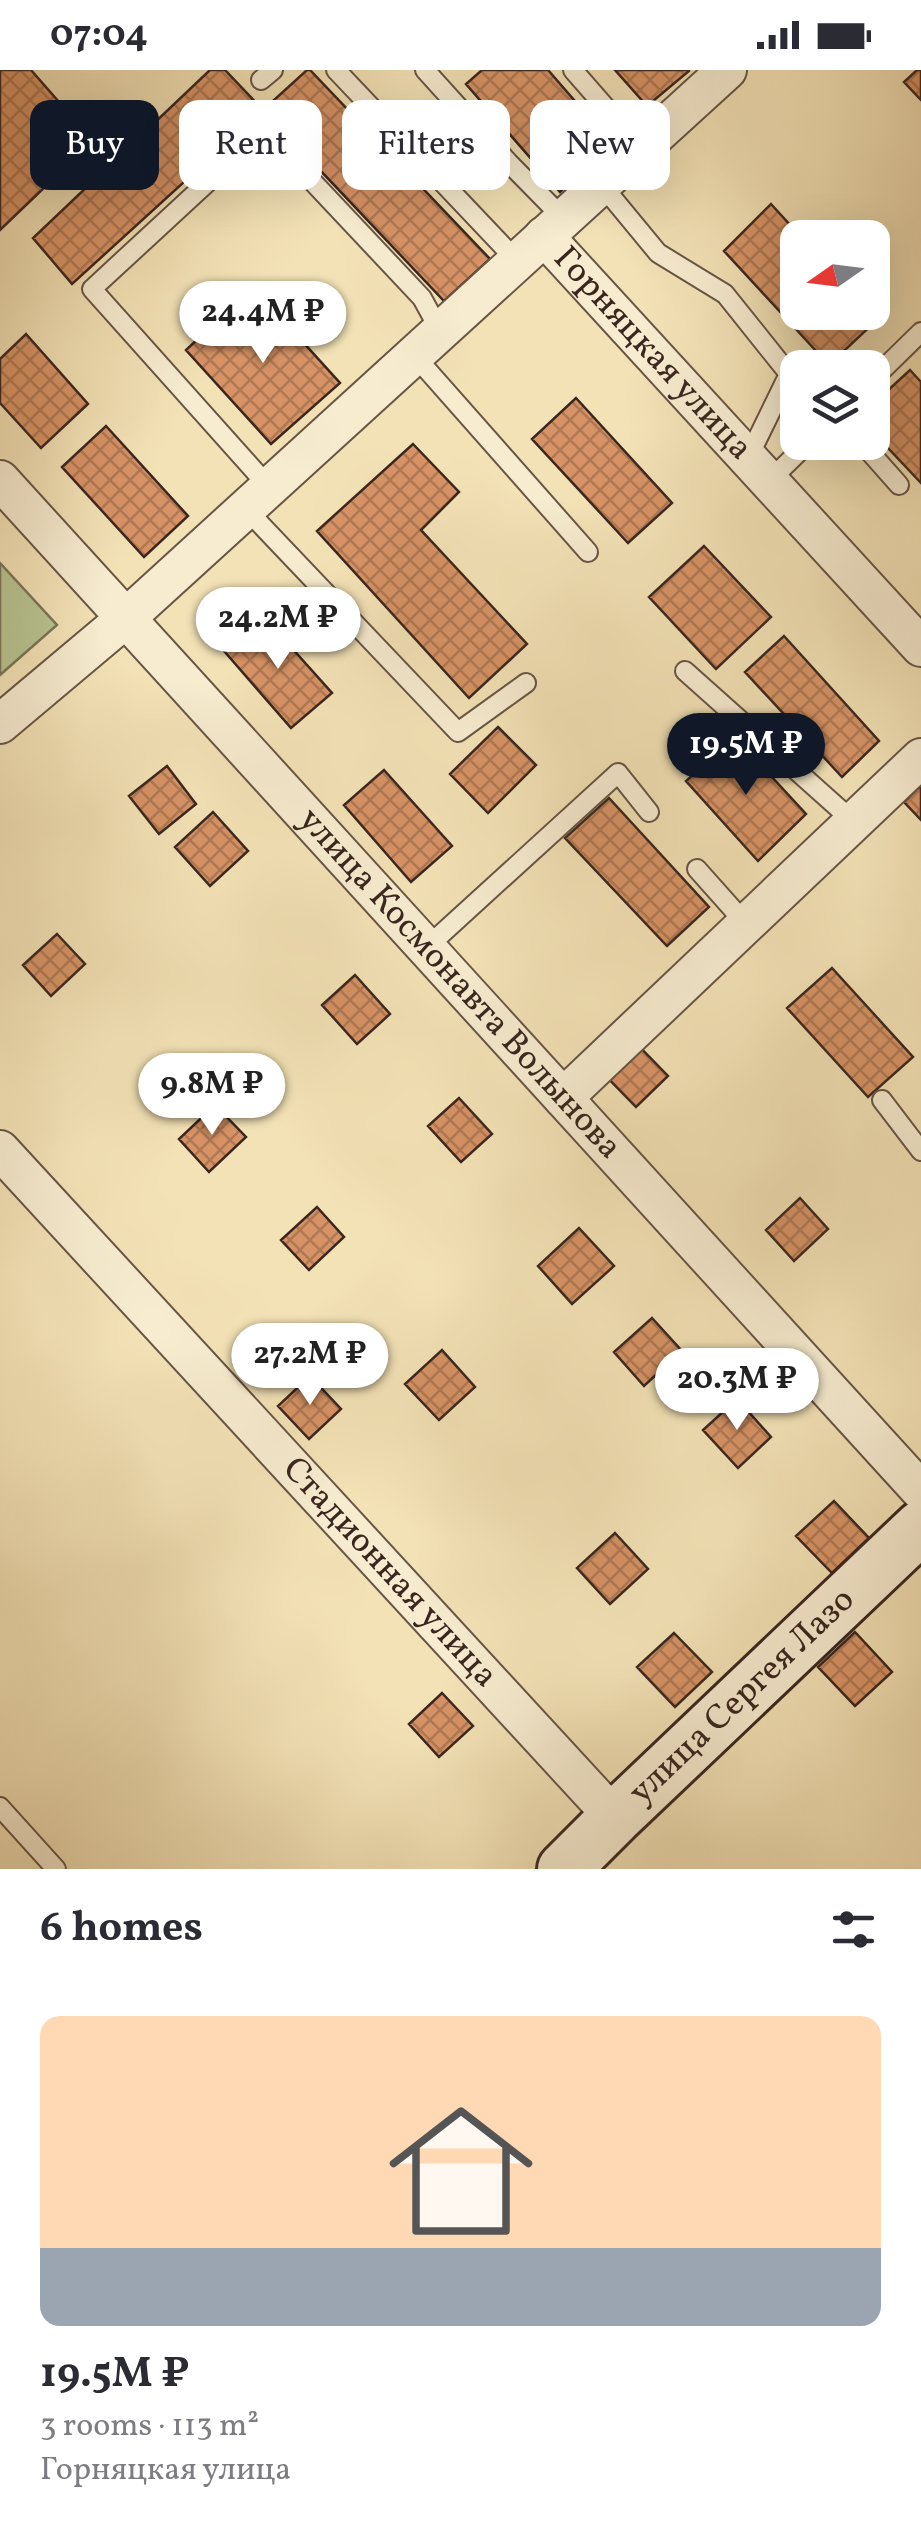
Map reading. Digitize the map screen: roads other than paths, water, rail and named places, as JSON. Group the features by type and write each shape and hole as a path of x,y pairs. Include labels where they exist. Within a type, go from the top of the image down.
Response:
{"street":[{"path":"670,121 726,70"},
{"path":"0,724 126,618 595,190"},
{"name":"Горняцкая улица","path":"542,238 917,635"},
{"name":"улица Космонавта Волынова","path":"0,480 921,1491"},
{"path":"563,1098 921,758"},
{"name":"Стадионная улица","path":"0,1150 614,1818"},
{"name":"улица Сергея Лазо","path":"564,1869 921,1528"}],"lane":[{"path":"336,70 542,238"},
{"path":"424,70 509,163 542,238"},
{"path":"572,70 598,100"},
{"path":"526,684 458,732 257,498 92,289 264,130 422,298 427,343 588,552"},
{"path":"607,190 658,253 724,294 789,374 758,470"},
{"path":"890,362 921,332"},
{"path":"758,470 780,458"},
{"path":"877,460 899,485"},
{"path":"685,671 854,822"},
{"path":"426,948 618,772 649,812"},
{"path":"697,868 746,924"},
{"path":"882,1100 921,1151"},
{"path":"0,1806 56,1869"}]}
